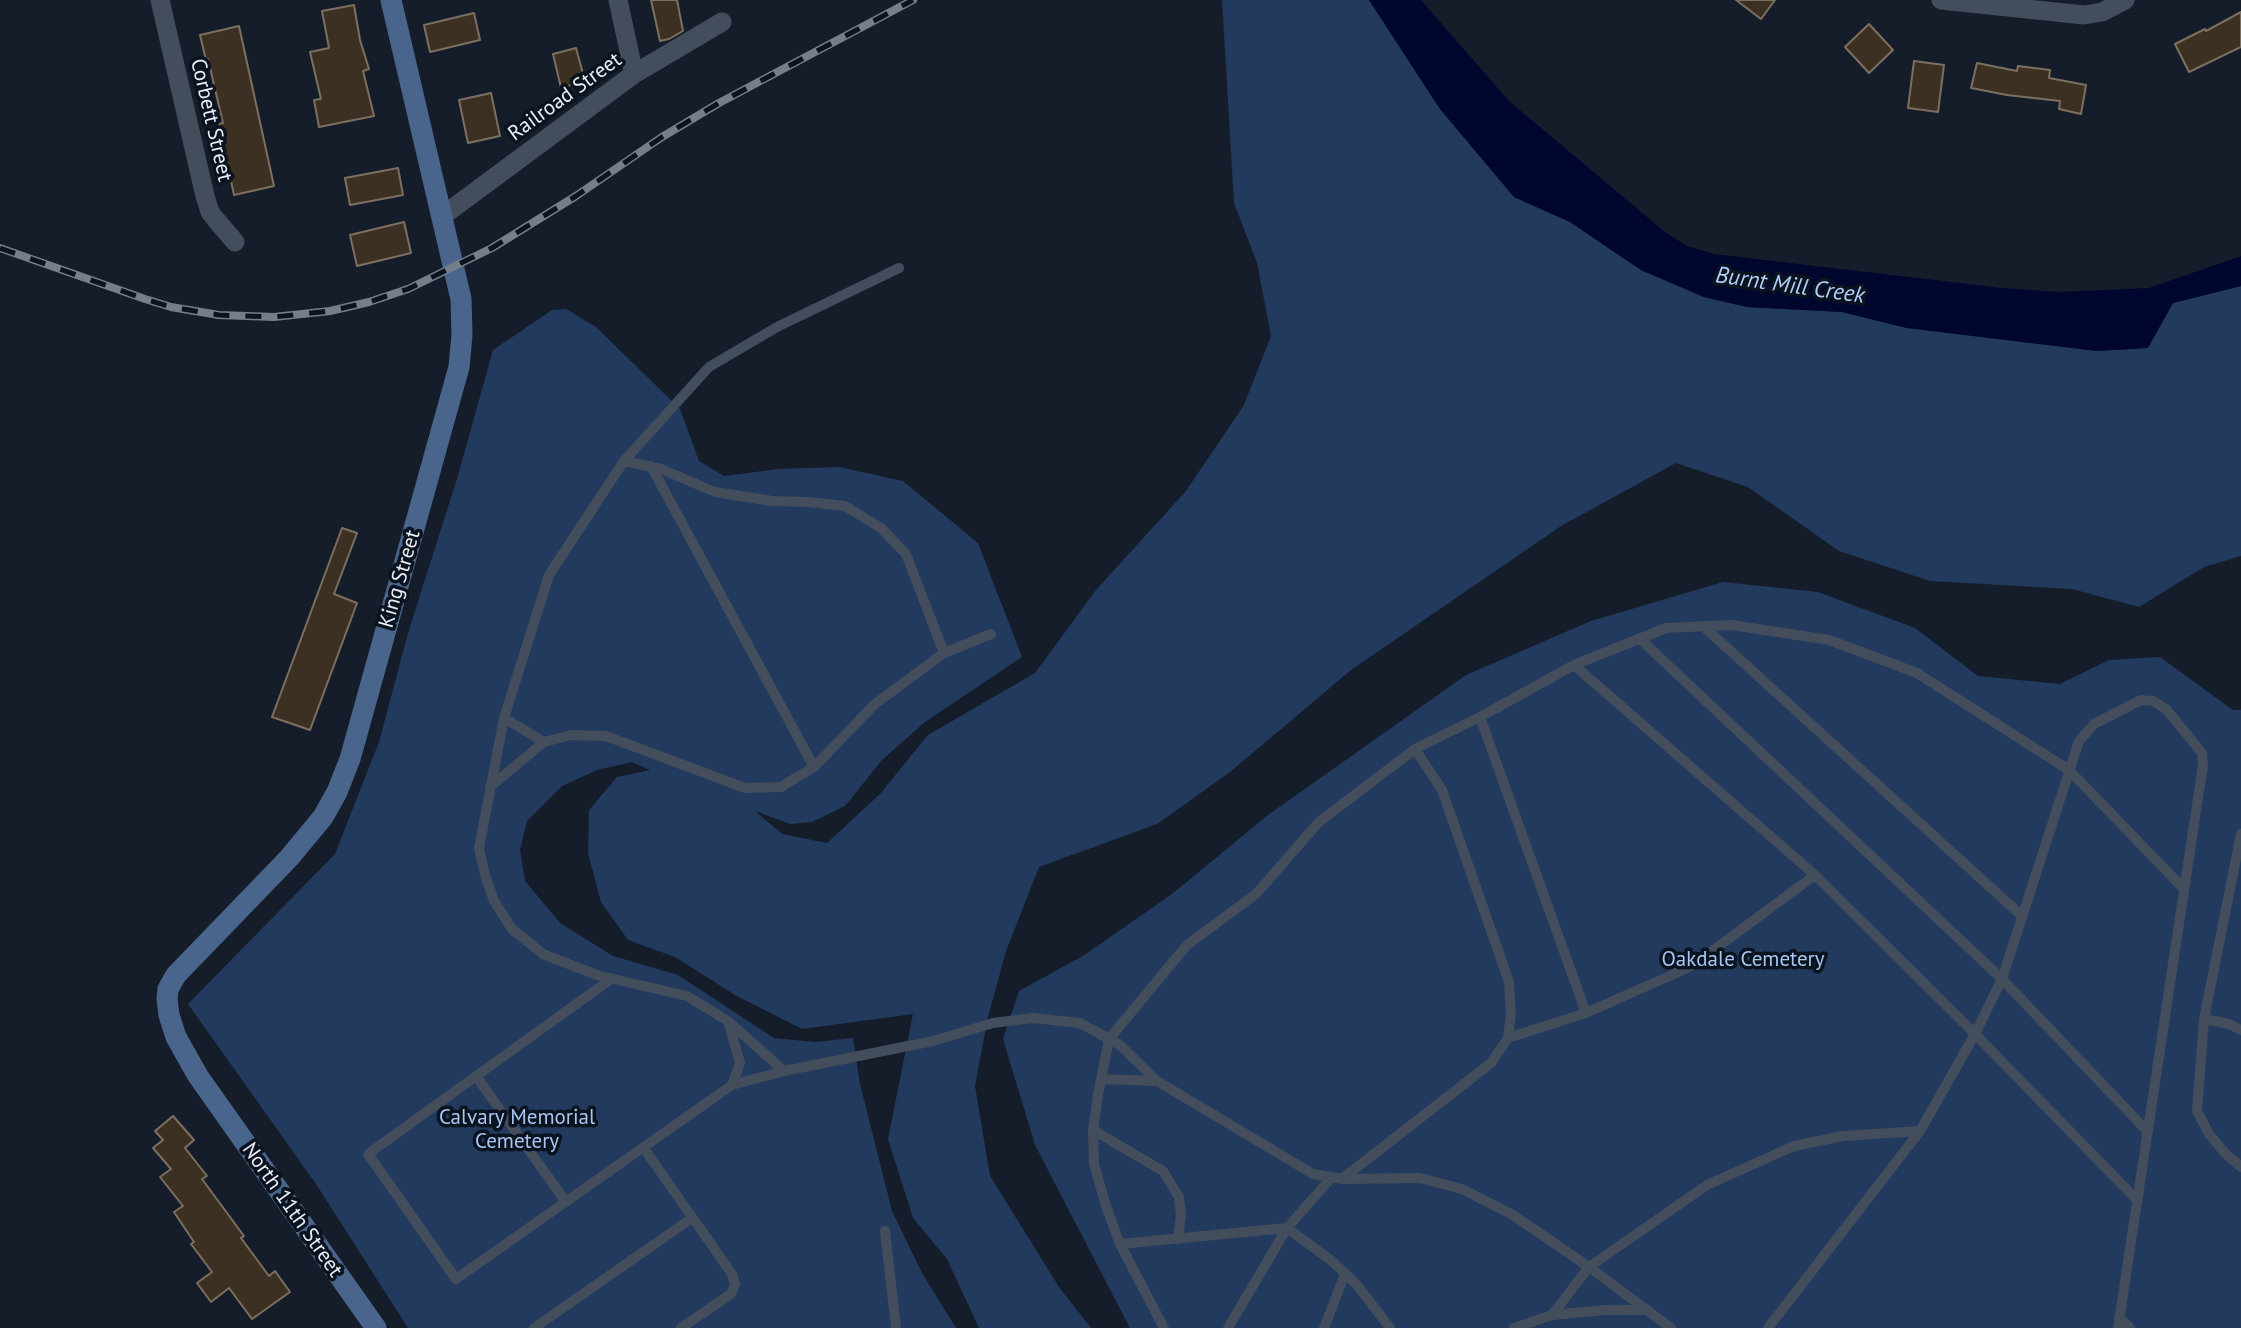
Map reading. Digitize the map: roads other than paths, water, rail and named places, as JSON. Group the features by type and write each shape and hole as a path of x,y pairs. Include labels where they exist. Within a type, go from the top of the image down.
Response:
{"street":[{"name":"Corbett Street","path":"160,0 205,196 210,212 235,242"},
{"name":"King Street","path":"208,1091 176,1037 169,1014 168,989 176,975 289,858 323,817 337,792 350,759 459,367 461,299 391,0"},
{"path":"618,0 634,74"},
{"path":"1941,0 2084,15 2102,12 2125,0"},
{"name":"Railroad Street","path":"441,217 634,74 722,22"},
{"name":"North 11th Street","path":"208,1091 376,1328"}],"lane":[{"path":"784,1071 729,1021 687,996 611,979 543,954 512,929 494,901 479,848 504,718 549,575 624,461 709,367 777,327 899,268"},
{"path":"624,461 661,468 715,492 772,501 845,506 881,528 906,554 944,653"},
{"path":"651,466 814,767"},
{"path":"1164,1328 1120,1244 1094,1164 1093,1130 1109,1039 1186,946 1256,894 1319,822 1415,749 1480,718 1574,665 1666,628 1732,625 1829,640 1917,673 2069,771 2184,889"},
{"path":"1703,626 2022,916"},
{"path":"490,787 544,742 571,735 606,736 745,788 781,787 814,767 875,704 944,653 991,634"},
{"path":"1639,638 2002,979 2148,1132"},
{"path":"1574,665 1815,875 2137,1200"},
{"path":"1768,1328 1920,1130 1975,1034 2002,979 2079,741 2094,724 2141,700 2153,701 2166,709 2202,752 2203,765 2119,1323 2130,1328"},
{"path":"504,718 544,742"},
{"path":"1480,718 1586,1013"},
{"path":"1228,1328 1287,1228 1337,1178 1491,1063 1508,1038 1511,1014 1509,982 1442,790 1415,749"},
{"path":"2241,834 2204,1019 2197,1111 2209,1134 2241,1167"},
{"path":"1508,1038 1586,1013 1692,965 1815,875"},
{"path":"611,979 368,1154 456,1279 732,1085 784,1071 933,1041 975,1027 1034,1018 1080,1023 1121,1045 1157,1081 1313,1174 1337,1178 1419,1178 1462,1189 1513,1215 1671,1328"},
{"path":"2204,1019 2229,1024 2241,1030"},
{"path":"729,1021 740,1063 732,1085"},
{"path":"476,1076 566,1202"},
{"path":"1101,1079 1157,1081"},
{"path":"1093,1130 1163,1171 1179,1197 1181,1215 1178,1239"},
{"path":"1552,1315 1589,1268 1707,1185 1794,1146 1843,1136 1920,1130"},
{"path":"643,1147 732,1274 735,1284 731,1294 681,1328"},
{"path":"534,1328 692,1218"},
{"path":"1120,1244 1287,1228 1332,1261 1357,1285 1390,1328"},
{"path":"885,1231 896,1328"},
{"path":"1324,1328 1345,1274"},
{"path":"1514,1328 1552,1315 1605,1310 1648,1310"}],"water":[{"name":"Burnt Mill Creek","path":"1369,0 1421,0 1509,101 1665,232 1687,246 1714,254 2002,288 2059,292 2149,288 2241,256 2241,286 2173,303 2148,348 2097,351 1907,328 1842,312 1747,307 1704,297 1641,270 1570,222 1514,197 1440,109"}],"railway":[{"path":"0,248 171,307 219,315 274,317 330,311 369,302 408,289 492,248 719,103 913,0"}],"park label":[{"name":"Oakdale Cemetery","path":"1743,960"},
{"name":"Calvary Memorial Cemetery","path":"517,1130"}]}
